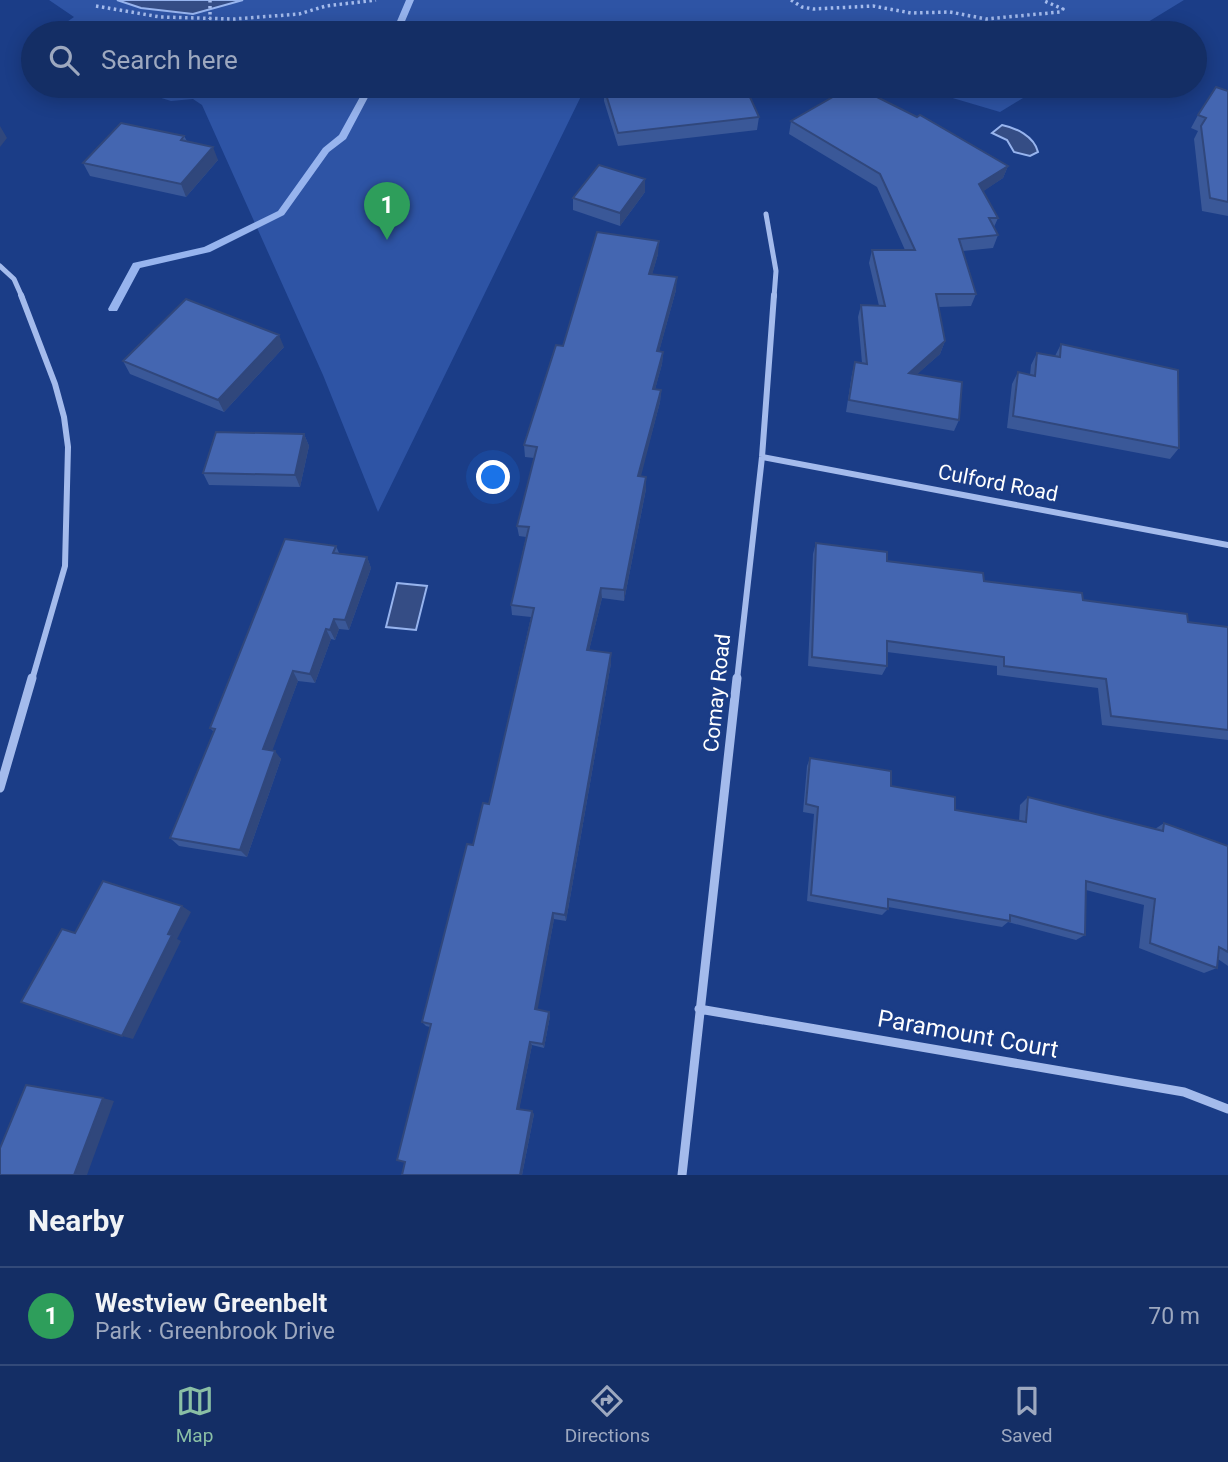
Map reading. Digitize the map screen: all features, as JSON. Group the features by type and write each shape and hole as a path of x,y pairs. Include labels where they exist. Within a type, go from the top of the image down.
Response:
{"street":[{"name":"Comay Road","path":"682,1175 762,457 776,271 766,214"},
{"path":"0,266 14,279 29,313 55,384 64,417 68,447 65,566 0,788"},
{"name":"Culford Road","path":"762,457 1228,545"},
{"name":"Paramount Court","path":"699,1009 1184,1092 1228,1109"}],"path":[{"path":"210,0 210,19"},
{"path":"96,6 160,17 210,19 286,16 326,6 376,0"},
{"path":"791,0 802,7 813,9 873,6 911,13 950,12 986,19 1060,12 1063,9 1042,0"}],"shaded area":[{"path":"49,0 1184,0 1150,21 68,21 74,17"},
{"path":"117,0 243,0 193,14 141,8"},
{"path":"161,98 580,98 378,512 323,375 202,105 193,99 171,101"},
{"path":"953,98 1023,98 1000,112"},
{"path":"1002,125 1029,137 1038,152 1030,156 1014,152 1007,140 992,133"},
{"path":"397,583 427,586 416,630 386,627"}],"building":[{"path":"1216,87 1228,91 1228,202 1210,198 1201,126 1206,118 1198,115"},
{"path":"607,98 750,98 759,117 618,133"},
{"path":"831,98 879,98 917,117 920,115 1008,166 979,184 998,218 989,218 998,235 959,239 976,294 936,294 945,341 909,373 962,382 959,420 849,400 855,362 867,364 861,305 885,306 872,250 915,250 880,174 791,121"},
{"path":"121,123 184,136 181,140 213,147 181,184 83,163"},
{"path":"599,165 645,179 620,213 573,198"},
{"path":"597,232 659,241 649,274 677,277 657,351 663,352 653,389 661,390 638,476 646,477 624,590 601,588 587,650 611,653 565,915 553,913 535,1009 549,1012 543,1044 530,1042 517,1109 532,1111 520,1175 402,1175 405,1162 397,1160 431,1024 422,1022 467,844 473,845 483,803 489,804 534,608 511,605 529,527 517,526 537,447 524,445 556,345 563,346"},
{"path":"186,299 279,335 218,400 123,361"},
{"path":"1061,344 1178,370 1179,448 1013,416 1018,372 1035,376 1037,353 1060,357"},
{"path":"216,432 304,434 295,475 203,473"},
{"path":"285,539 336,546 333,553 367,557 345,620 334,619 330,630 326,629 310,674 293,671 263,749 275,751 240,850 170,838 215,729 210,728"},
{"path":"816,543 887,552 887,561 983,573 984,581 1082,593 1083,600 1187,614 1188,622 1228,627 1228,730 1111,716 1106,679 1004,666 1004,657 887,641 887,666 812,657"},
{"path":"810,758 891,771 891,786 955,797 955,810 1026,822 1028,797 1163,831 1164,823 1228,846 1228,952 1219,947 1217,968 1150,943 1155,899 1086,881 1085,935 1010,915 1010,921 888,899 888,909 811,895 818,807 806,804"},
{"path":"103,881 182,906 168,934 172,935 122,1036 21,1002 62,929 75,933"},
{"path":"26,1085 103,1098 74,1175 0,1175 0,1148"}],"waterway":[{"path":"401,21 410,0"},
{"path":"113,309 136,265 207,250 281,213 326,150 343,137 364,98"}],"place":[{"name":"Westview Greenbelt","path":"387,240"}]}
